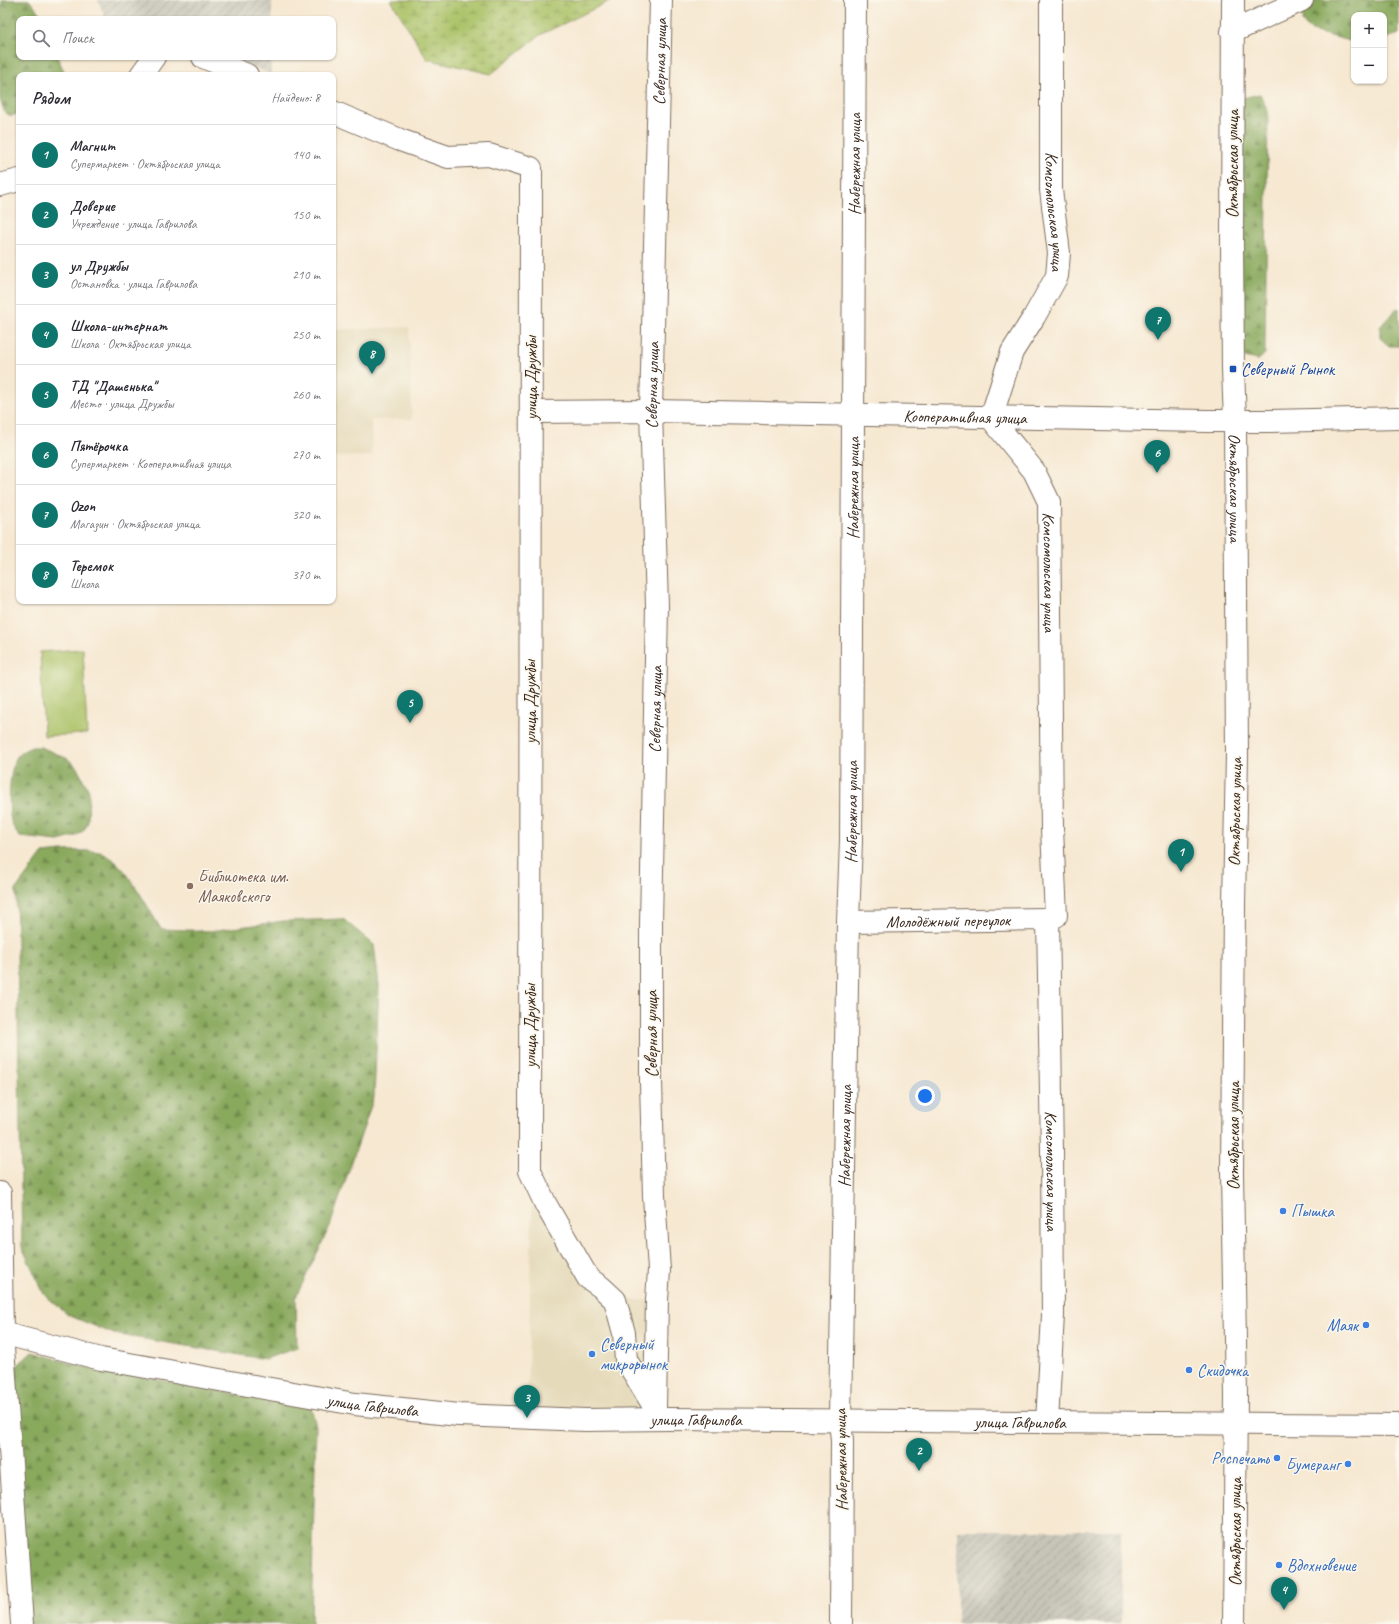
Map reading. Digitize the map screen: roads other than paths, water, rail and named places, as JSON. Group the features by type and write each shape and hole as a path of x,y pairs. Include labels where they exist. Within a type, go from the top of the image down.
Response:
{"street":[{"name":"Северная улица","path":"655,1413 659,1270 654,1196 651,1090 651,924 657,606 651,411 661,0"},
{"name":"Набережная улица","path":"842,1624 842,1441 840,1420 848,922 851,833 855,0"},
{"name":"Комсомольская улица","path":"1047,1422 1053,1315 1052,829 1049,502 1034,471 991,418 1012,352 1057,276 1059,253 1051,190 1051,0"},
{"name":"Октябрьская улица","path":"1233,0 1233,369 1236,421 1237,756 1232,1174 1236,1423 1234,1624"},
{"path":"1232,32 1302,0"},
{"path":"143,72 152,60"},
{"path":"210,60 240,72"},
{"name":"улица Дружбы","path":"336,113 400,140 448,157 489,154 531,168 530,1171 546,1205 588,1278 601,1287 615,1300 624,1333 626,1360 655,1413"},
{"path":"0,185 16,181"},
{"name":"Кооперативная улица","path":"531,412 651,411 1236,421 1399,418"},
{"name":"Молодёжный переулок","path":"848,922 1052,918"},
{"path":"0,1193 2,1333 22,1624"},
{"name":"улица Гаврилова","path":"2,1333 101,1359 355,1404 459,1415 585,1420 655,1413 840,1420 1399,1425"}],"place":[{"name":"Ozon","path":"1158,340"},
{"name":"Северный Рынок","path":"1233,369"},
{"name":"Теремок","path":"372,374"},
{"name":"Пятёрочка","path":"1157,473"},
{"name":"ТД \"Дашенька\"","path":"410,723"},
{"name":"Магнит","path":"1181,872"},
{"name":"Библиотека им. Маяковского","path":"190,886"},
{"name":"Пышка","path":"1283,1211"},
{"name":"Маяк","path":"1366,1325"},
{"name":"Северный микрорынок","path":"592,1354"},
{"name":"Скидочка","path":"1189,1370"},
{"name":"ул Дружбы","path":"527,1418"},
{"name":"Роспечать","path":"1277,1458"},
{"name":"Бумеранг","path":"1348,1464"},
{"name":"Доверие","path":"919,1471"},
{"name":"Вдохновение","path":"1279,1565"},
{"name":"Школа-интернат","path":"1284,1610"}]}
